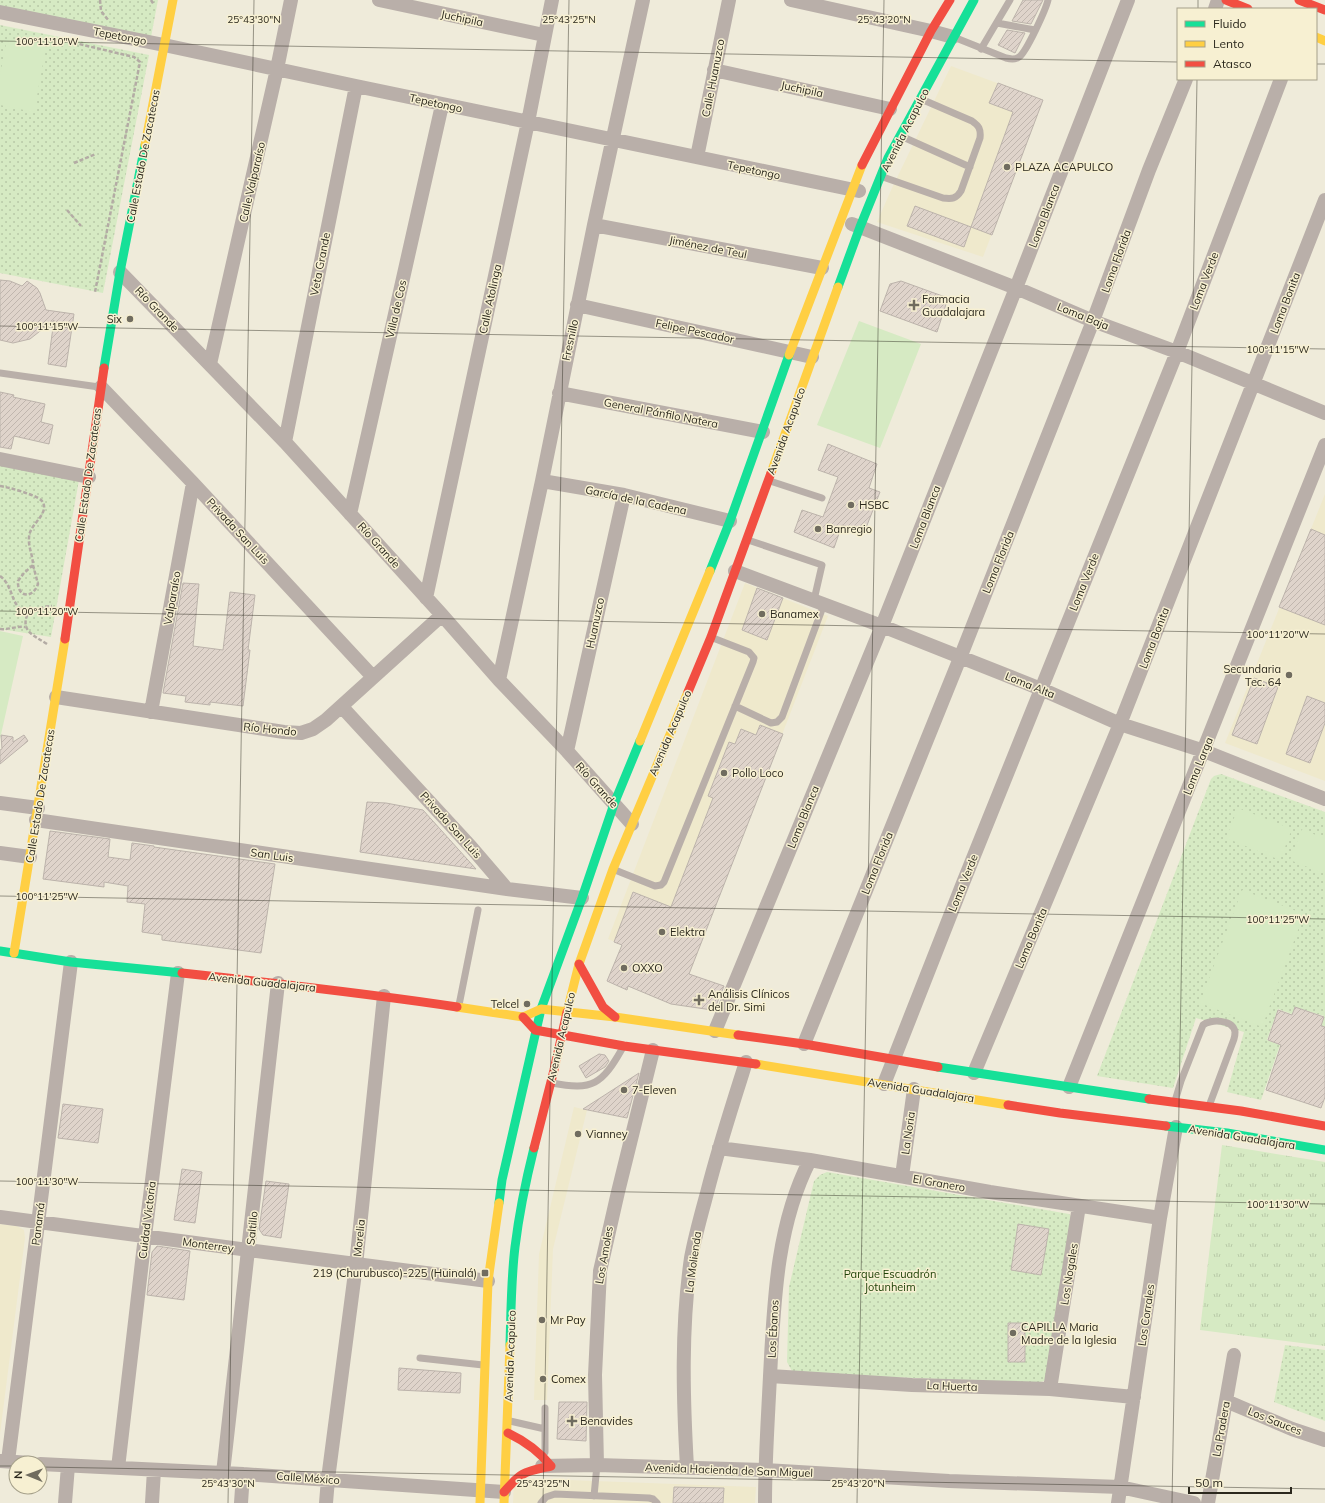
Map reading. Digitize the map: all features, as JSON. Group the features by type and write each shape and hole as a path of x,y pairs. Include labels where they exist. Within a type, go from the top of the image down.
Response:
{"main road":[{"name":"Calle Estado De Zacatecas","path":"14,953 56,698 101,387 120,272 174,0"},
{"name":"Avenida Acapulco","path":"504,1497 508,1434 512,1278 515,1245 529,1172 550,1083 563,1036 567,1012 579,964 613,869 711,637 812,357 873,195 871,172 890,109 950,0"},
{"name":"Avenida Acapulco","path":"480,1497 488,1282 493,1240 502,1180 541,1009 582,898 614,804 730,521 763,432 790,352 852,190 871,172 900,136 974,0"},
{"path":"1226,0 1246,8"},
{"path":"1299,0 1325,10"},
{"name":"Avenida Guadalajara","path":"0,951 71,962 278,983 384,996 523,1017"},
{"path":"579,964 603,1007 615,1017"},
{"path":"536,1030 523,1017 541,1009 615,1017 804,1044 974,1073 1324,1124"},
{"name":"Avenida Guadalajara","path":"536,1030 624,1046 746,1062 1060,1113 1227,1133 1325,1150"},
{"path":"504,1497 518,1476 548,1462 530,1444 508,1434"}],"street":[{"name":"Calle Valparaíso","path":"210,364 277,69 291,0"},
{"name":"Juchipila","path":"379,0 544,35"},
{"name":"Calle Atolinga","path":"426,598 528,122 552,0"},
{"name":"Fresnillo","path":"498,680 542,481 577,305 643,0"},
{"name":"Calle Huanuzco","path":"697,157 729,0"},
{"path":"791,0 953,37"},
{"name":"Loma Blanca","path":"715,1031 882,626 1128,0"},
{"name":"Tepetongo","path":"0,12 164,45 873,195"},
{"name":"Juchipila","path":"714,70 890,109"},
{"name":"Loma Florida","path":"804,1044 960,658 1093,321 1149,170 1186,80"},
{"name":"Loma Verde","path":"884,1084 963,883 1177,352 1281,80"},
{"name":"Veta Grande","path":"285,442 356,86"},
{"name":"Villa de Cos","path":"350,514 442,105"},
{"name":"Loma Bonita","path":"974,1073 1120,724 1325,200"},
{"name":"Loma Baja","path":"841,219 1016,288 1093,321 1177,352 1325,413"},
{"name":"Jiménez de Teul","path":"594,225 822,268"},
{"name":"Río Grande","path":"120,272 285,442 442,615 498,680 567,751 632,824"},
{"name":"Felipe Pescador","path":"577,305 812,357"},
{"name":"Privada San Luis","path":"101,387 373,676"},
{"name":"General Pánfilo Natera","path":"559,393 763,432"},
{"name":"Loma Larga","path":"1069,1087 1325,445"},
{"path":"0,459 89,477"},
{"name":"García de la Cadena","path":"542,481 624,495 730,521"},
{"name":"Valparaíso","path":"151,712 193,483"},
{"name":"Huanuzco","path":"567,751 624,495"},
{"name":"Loma Alta","path":"735,571 882,626 1041,689 1120,724 1204,751 1325,799"},
{"name":"Río Hondo","path":"56,698 265,730 301,732 313,729 342,707 373,676 442,615"},
{"name":"Privada San Luis","path":"342,707 471,846 507,889"},
{"name":"San Luis","path":"0,803 37,814 507,889"},
{"path":"0,853 30,857"},
{"path":"507,889 582,898"},
{"name":"Panamá","path":"4,1461 38,1222 71,962"},
{"name":"Cuidad Victoria","path":"118,1468 178,973"},
{"name":"Saltillo","path":"224,1474 278,983"},
{"name":"Morelia","path":"326,1503 356,1265 384,996"},
{"name":"Los Amoles","path":"596,1465 595,1375 600,1271 653,1050"},
{"name":"La Molienda","path":"687,1467 683,1396 691,1258 719,1148 746,1062"},
{"name":"La Noria","path":"902,1176 914,1089"},
{"name":"Los Corrales","path":"1118,1503 1160,1218 1176,1127"},
{"name":"El Granero","path":"719,1148 810,1160 1079,1206 1160,1218"},
{"name":"Los Ébanos","path":"765,1503 765,1470 774,1295 782,1248 797,1188 810,1160"},
{"name":"Los Nogales","path":"1050,1389 1079,1206"},
{"name":"Monterrey","path":"0,1217 488,1282"},
{"name":"La Pradera","path":"1208,1503 1234,1355"},
{"name":"La Huerta","path":"770,1376 912,1385 1050,1389 1134,1397"},
{"name":"Los Sauces","path":"1226,1401 1292,1429 1325,1440"},
{"name":"Avenida Hacienda de San Miguel","path":"482,1466 505,1466 548,1462 596,1465 765,1470 949,1481 1120,1487 1194,1503"},
{"name":"Calle México","path":"48,1465 328,1479 480,1497 504,1497"},
{"path":"65,1503 68,1466"},
{"path":"152,1503 154,1470"},
{"path":"242,1503 243,1474"}],"lane":[{"path":"981,49 1010,0"},
{"path":"953,37 981,49 1006,58 1014,59 1019,57 1024,52 1048,0"},
{"path":"997,22 1035,30"},
{"path":"871,172 943,198 951,199 957,197 961,191 980,138 980,130 978,125 972,121 921,98"},
{"path":"900,136 970,166"},
{"path":"0,373 101,387"},
{"path":"768,480 822,498"},
{"path":"735,706 772,723 777,722 782,717 819,602 822,565 746,539"},
{"path":"613,869 655,886 662,885 664,882 754,658 749,652 711,637"},
{"path":"458,1007 478,910"},
{"path":"1175,1103 1181,1081 1203,1025 1207,1022 1213,1021 1227,1023 1233,1027 1235,1032 1234,1039 1208,1107"},
{"path":"550,1083 578,1086 587,1085 596,1081 607,1074 624,1046"},
{"path":"420,1358 486,1365"},
{"path":"545,1408 548,1462"},
{"path":"508,1421 545,1429"},
{"path":"594,1496 596,1465"},
{"path":"541,1503 546,1497 555,1494 649,1498 654,1499 657,1503"}],"path":[{"path":"100,0 102,11 114,25"},
{"path":"60,39 134,57 140,62 95,292"},
{"path":"74,163 96,154"},
{"path":"67,210 81,226"},
{"path":"0,486 34,495 41,499 44,505 43,512 31,530 29,538 33,556 33,565 38,584 33,593 28,595 20,591 18,582 24,573 33,565"},
{"path":"0,576 5,580 10,588 14,602 21,611 28,613 44,607 52,606 51,613"},
{"path":"28,613 25,620 25,627 31,634 46,644 48,636"},
{"path":"0,629 17,626 25,627"}],"shaded area":[{"name":"PLAZA ACAPULCO","path":"951,66 1043,100 983,257 877,222"},
{"name":"Secundaria Tec. 64","path":"1325,494 1325,781 1225,743"},
{"path":"745,583 828,616 690,972 608,939"},
{"path":"574,1107 587,1110 553,1249 547,1400 534,1400 539,1254"},
{"path":"0,1224 17,1226 24,1230 25,1238 0,1434"},
{"path":"514,1478 756,1487 755,1503 513,1503"}],"green space":[{"path":"0,0 158,0 151,37 0,6"},
{"path":"0,25 149,55 103,293 0,273"},
{"path":"7,39 46,47 34,112 0,105 0,75"},
{"path":"859,321 921,344 880,448 817,425"},
{"path":"0,465 79,480 51,637 0,629"},
{"path":"0,631 23,636 0,739"},
{"path":"1221,774 1325,812 1325,1027 1321,1025 1324,1016 1295,1007 1292,1014 1278,1009 1267,1040 1280,1045 1261,1100 1227,1092 1244,1032 1196,1018 1173,1088 1097,1076 1211,779 1214,776"},
{"path":"1238,808 1292,829 1280,860 1226,838"},
{"path":"1302,829 1325,839 1325,874 1290,860"},
{"path":"1242,890 1304,914 1262,1027 1200,1003"},
{"path":"1222,1145 1325,1162 1325,1346 1200,1330"},
{"name":"Parque Escuadrón Jotunheim","path":"827,1172 1069,1214 1073,1218 1047,1380 1037,1383 793,1373 787,1362 789,1287 814,1181 820,1175"},
{"path":"1285,1345 1325,1350 1325,1421 1274,1402"}],"building":[{"path":"1023,0 1043,0 1031,24 1012,21"},
{"path":"1007,30 1025,33 1015,53 998,45"},
{"path":"998,83 1043,100 992,235 971,227 1013,112 989,103"},
{"path":"915,206 971,227 964,247 907,226"},
{"path":"0,280 10,281 22,286 27,281 37,288 46,310 74,314 66,367 48,364 54,320 30,339 13,343 0,340"},
{"name":"Farmacia Guadalajara","path":"901,281 948,298 937,332 880,311 890,284"},
{"path":"0,392 14,395 13,397 45,404 41,422 53,425 49,444 14,436 11,449 0,447"},
{"path":"828,444 877,464 869,488 880,492 864,533 842,525 834,548 794,532 802,510 823,517 838,477 818,470"},
{"path":"1311,529 1325,535 1325,625 1279,607"},
{"path":"183,583 199,584 193,646 223,650 230,592 255,595 243,706 210,702 210,705 185,702 186,696 163,693"},
{"name":"Banamex","path":"757,588 783,598 767,640 742,630"},
{"path":"1254,678 1278,687 1257,744 1232,735"},
{"path":"1307,696 1325,703 1325,723 1310,763 1286,754"},
{"path":"760,725 783,734 689,974 724,986 715,1008 712,1010 671,1004 628,986 627,990 607,981 622,945 614,942 633,892 671,907 713,798 708,796 729,742 735,744 741,729 756,735"},
{"path":"1,735 13,737 13,742 24,735 28,741 0,764 0,750 2,749"},
{"path":"367,802 386,803 423,810 476,869 360,852"},
{"path":"50,831 110,839 108,857 130,860 132,843 275,864 261,953 162,940 162,935 142,932 145,904 127,902 128,886 104,882 104,887 43,879"},
{"path":"1295,1007 1324,1017 1321,1026 1325,1027 1325,1097 1321,1108 1266,1090 1281,1045 1268,1040 1278,1010 1292,1015"},
{"path":"599,1054 605,1055 609,1061 605,1067 586,1078 579,1066"},
{"name":"7-Eleven","path":"639,1073 627,1118 583,1109"},
{"path":"63,1104 103,1109 98,1143 58,1138"},
{"path":"182,1169 202,1172 195,1223 174,1220"},
{"path":"266,1181 289,1184 281,1238 263,1235 259,1229"},
{"path":"1018,1224 1049,1229 1041,1275 1011,1270"},
{"path":"157,1246 190,1251 184,1300 147,1295 152,1252"},
{"path":"1008,1323 1025,1323 1025,1362 1008,1362"},
{"path":"399,1368 461,1373 460,1393 398,1390"},
{"name":"Benavides","path":"559,1402 587,1402 586,1441 557,1439"},
{"path":"674,1487 724,1488 723,1503 673,1503"}],"traffic: fast":[{"path":"838,287 888,158 974,0"},
{"path":"104,368 120,272 145,145"},
{"path":"710,571 730,521 789,355"},
{"path":"541,1009 582,898 614,804 640,741"},
{"path":"0,951 71,962 182,973"},
{"path":"499,1203 502,1180 541,1009"},
{"path":"938,1067 1149,1099"},
{"path":"1166,1126 1227,1133 1325,1150"},
{"path":"510,1345 515,1247 523,1197 534,1148"}],"traffic: slow":[{"path":"145,145 173,0"},
{"path":"1317,37 1325,41"},
{"path":"789,355 862,165"},
{"path":"771,473 838,287"},
{"path":"640,741 710,571"},
{"path":"14,953 65,639"},
{"path":"567,1012 579,964 613,869 688,692"},
{"path":"457,1007 523,1017 541,1009 615,1017 738,1035"},
{"path":"756,1064 1008,1105"},
{"path":"480,1503 488,1281 499,1203"},
{"path":"504,1503 510,1345"}],"traffic: jam":[{"path":"862,165 931,31 950,0"},
{"path":"1226,0 1246,8"},
{"path":"1299,0 1325,10"},
{"path":"65,639 104,368"},
{"path":"688,692 711,637 771,473"},
{"path":"579,964 603,1007 615,1017"},
{"path":"182,973 285,984 457,1007"},
{"path":"534,1148 567,1012"},
{"path":"523,1017 535,1030 624,1046 756,1064"},
{"path":"738,1035 804,1044 938,1067"},
{"path":"1149,1099 1241,1111 1325,1126"},
{"path":"1008,1105 1166,1126"},
{"path":"504,1492 524,1473 551,1466 531,1447 508,1433"}],"place":[{"name":"PLAZA ACAPULCO","path":"1007,167"},
{"name":"Farmacia Guadalajara","path":"914,305"},
{"name":"Six","path":"130,319"},
{"name":"HSBC","path":"851,505"},
{"name":"Banregio","path":"818,529"},
{"name":"Banamex","path":"762,614"},
{"name":"Secundaria Tec. 64","path":"1289,675"},
{"name":"Pollo Loco","path":"724,773"},
{"name":"Elektra","path":"662,932"},
{"name":"OXXO","path":"624,968"},
{"name":"Análisis Clínicos del Dr. Simi","path":"699,1000"},
{"name":"Telcel","path":"527,1004"},
{"name":"7-Eleven","path":"624,1090"},
{"name":"Vianney","path":"578,1134"},
{"name":"219 (Churubusco)-225 (Huinalá)","path":"485,1273"},
{"name":"Mr Pay","path":"542,1320"},
{"name":"CAPILLA Maria Madre de la Iglesia","path":"1013,1333"},
{"name":"Comex","path":"543,1379"},
{"name":"Benavides","path":"572,1421"}]}
